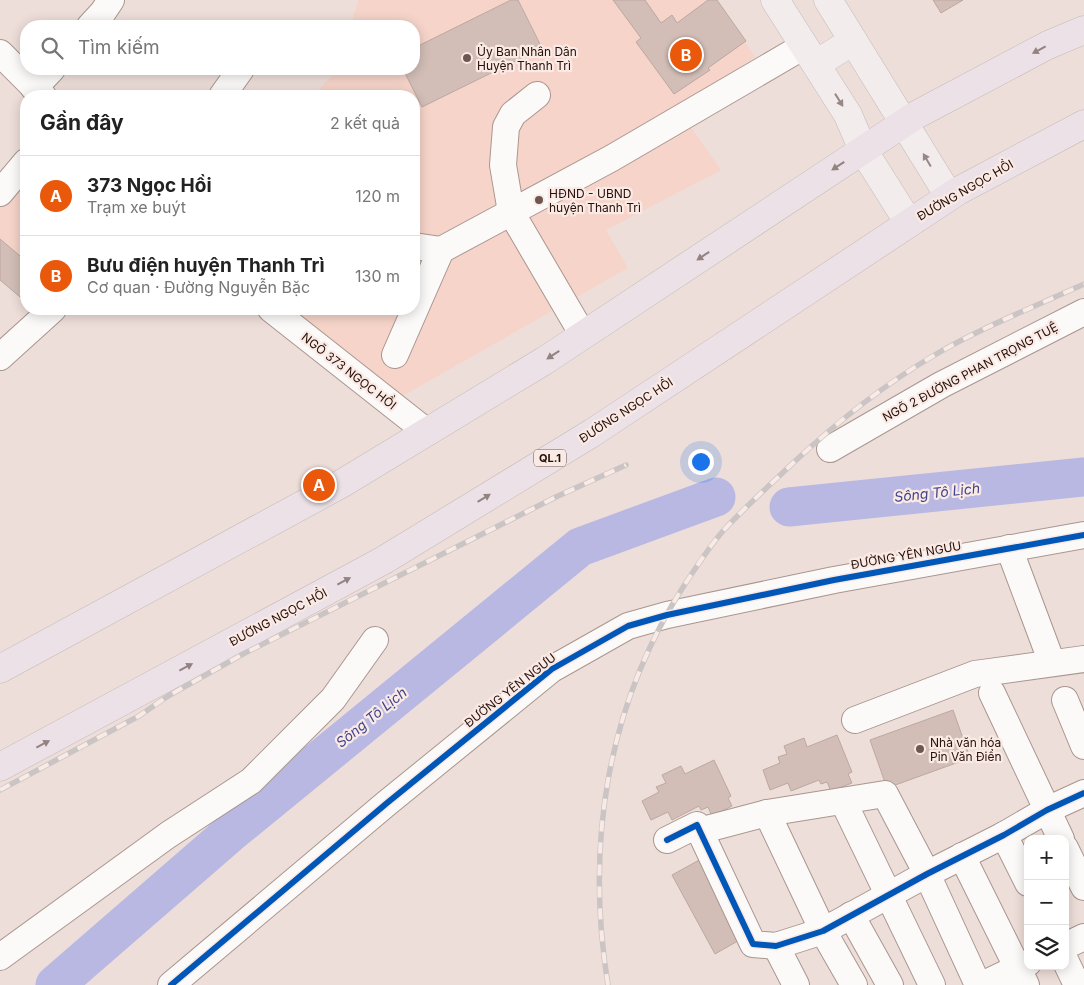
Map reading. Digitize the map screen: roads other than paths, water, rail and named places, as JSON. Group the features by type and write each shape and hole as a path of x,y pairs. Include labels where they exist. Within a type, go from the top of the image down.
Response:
{"highway":[{"path":"0,669 342,484 583,335 905,123 1048,45 1084,30"},
{"name":"ĐƯỜNG NGỌC HỒI","path":"0,767 384,560 592,433 950,196 1084,124"}],"main road":[{"path":"775,0 848,115 863,150 909,222"},
{"path":"828,0 950,196"},
{"path":"810,55 854,41"}],"street":[{"path":"96,20 111,0"},
{"path":"0,53 20,73"},
{"path":"420,247 441,250 810,55"},
{"path":"22,75 37,90"},
{"path":"40,90 49,75"},
{"path":"226,90 237,75"},
{"path":"537,95 513,114 506,127 503,165 511,212 583,335"},
{"path":"0,193 20,169"},
{"path":"420,297 441,250"},
{"name":"NGÕ 2 ĐƯỜNG PHAN TRỌNG TUỆ","path":"830,448 941,385 1084,312"},
{"path":"0,356 46,315"},
{"name":"NGÕ 373 NGỌC HỒI","path":"279,315 427,432"},
{"path":"395,354 412,315"},
{"name":"ĐƯỜNG YÊN NGƯU","path":"171,985 387,803 552,669 628,626 667,615 825,582 1084,535"},
{"path":"1010,548 1052,663"},
{"path":"0,957 168,835 251,782 333,699 375,640"},
{"path":"855,720 975,674 1084,658"},
{"path":"992,693 1059,835"},
{"path":"1065,700 1084,746"},
{"path":"667,840 697,825 753,944 776,946 823,931 889,894 1004,835 1047,810 1084,793"},
{"path":"699,831 767,813 885,794 927,874 978,985"},
{"path":"843,801 932,985"},
{"path":"767,813 823,931 854,985"},
{"path":"1004,835 1026,880"},
{"path":"962,856 1024,972 982,985"},
{"path":"1069,856 1084,887"},
{"path":"852,915 890,985"},
{"path":"1069,944 1084,937"},
{"path":"776,946 796,985"},
{"path":"1069,968 1077,985"}],"waterway":[{"name":"Sông Tô Lịch","path":"789,507 1084,477"},
{"name":"Sông Tô Lịch","path":"55,985 229,834 580,547 716,497"}],"railway":[{"path":"608,985 599,880 602,828 609,777 620,727 637,678 658,630 685,584 723,531 740,513 826,434 878,392 951,346 988,327 1084,284"},
{"path":"0,790 139,716 168,696 243,654 558,496 626,465"}],"place":[{"name":"Bưu điện huyện Thanh Trì","path":"686,55"},
{"name":"Ủy Ban Nhân Dân Huyện Thanh Trì","path":"467,58"},
{"name":"HĐND - UBND huyện Thanh Trì","path":"539,200"},
{"name":"373 Ngọc Hồi","path":"319,485"},
{"name":"Nhà văn hóa Pin Văn Điển","path":"920,749"}]}
